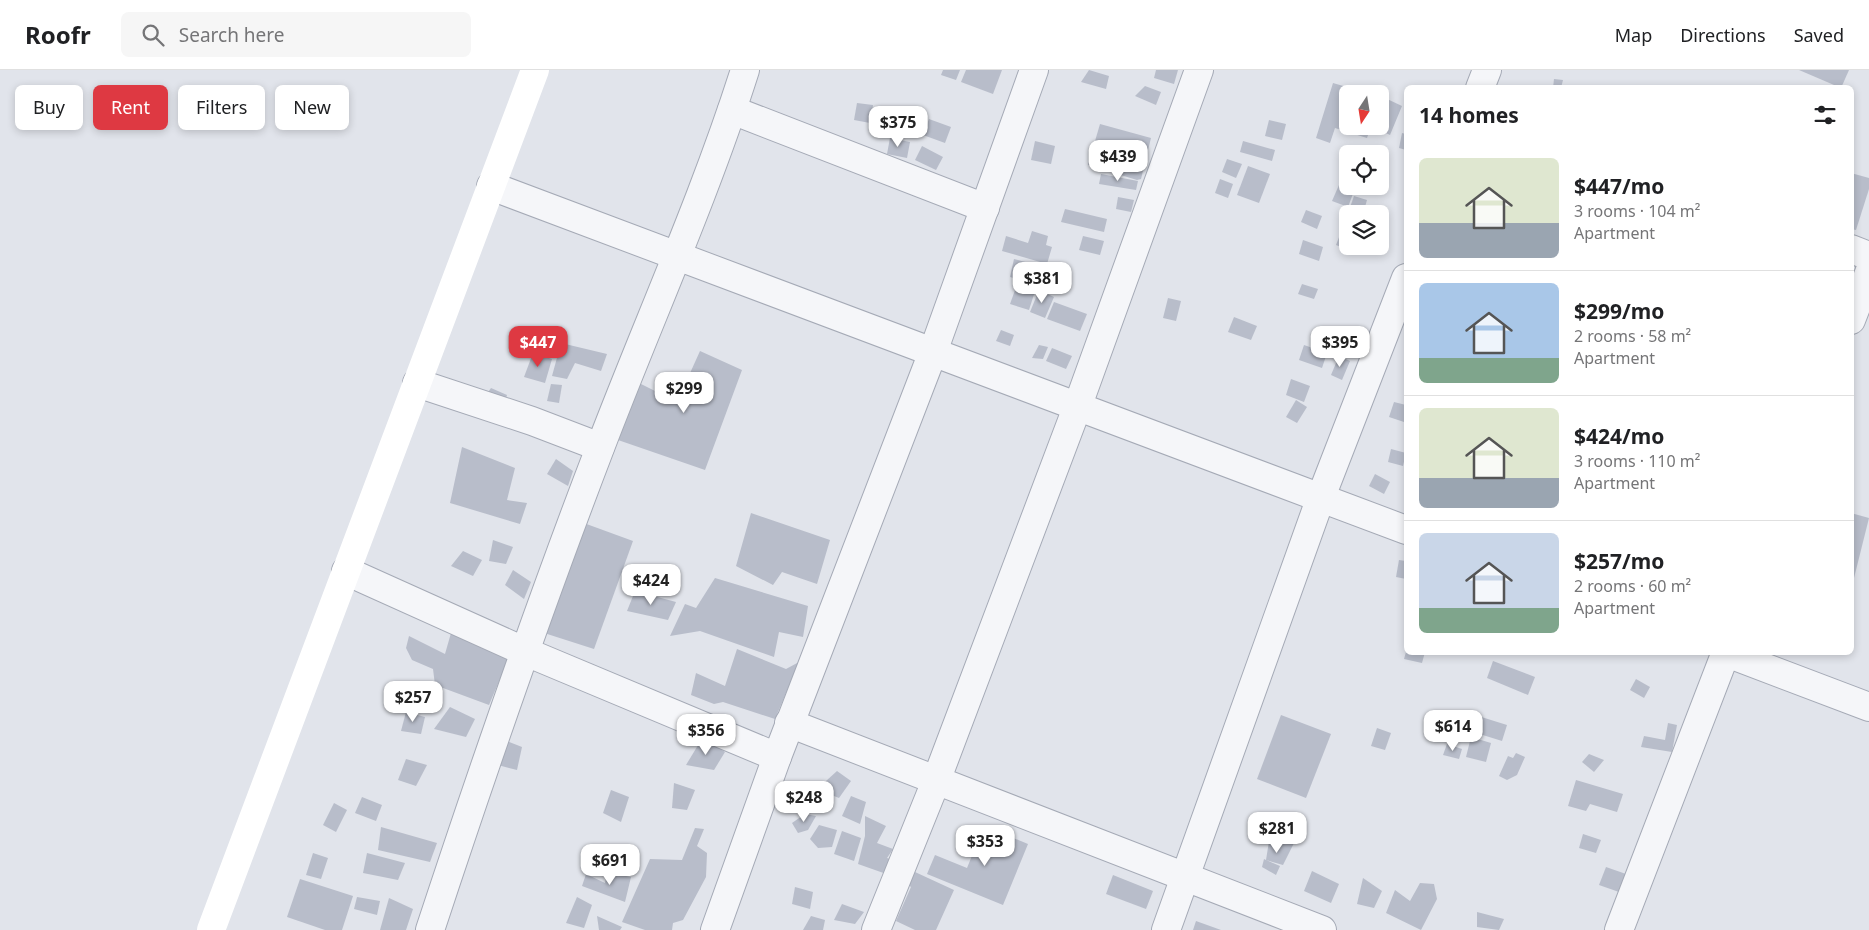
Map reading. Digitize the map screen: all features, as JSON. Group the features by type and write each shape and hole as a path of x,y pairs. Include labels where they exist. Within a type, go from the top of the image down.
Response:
{"street":[{"path":"211,930 535,70"},
{"path":"430,930 479,782 600,447 677,255 732,110 745,70"},
{"path":"715,930 789,724 933,352 1034,70"},
{"path":"876,930 936,781 1078,406 1199,70"},
{"path":"1481,85 1487,70"},
{"path":"732,110 985,208"},
{"path":"491,186 1404,529"},
{"path":"1854,250 1869,256"},
{"path":"1854,312 1869,273"},
{"path":"1166,930 1321,497 1404,283"},
{"path":"417,383 532,421 600,447"},
{"path":"346,571 526,652 777,757"},
{"path":"1619,930 1724,655"},
{"path":"1730,655 1869,707"},
{"path":"789,724 1322,930"}],"building":[{"path":"943,70 960,70 956,80 941,75"},
{"path":"966,70 1002,70 993,94 961,82"},
{"path":"1089,70 1109,76 1106,89 1081,82"},
{"path":"1156,70 1178,70 1174,84 1154,78"},
{"path":"1799,70 1849,70 1842,85 1834,85"},
{"path":"1554,79 1563,80 1562,85 1553,85"},
{"path":"1333,83 1340,85 1339,129 1335,128 1330,143 1316,138"},
{"path":"1145,86 1161,92 1156,105 1135,96"},
{"path":"1389,100 1402,106 1389,135"},
{"path":"857,103 873,105 870,123 854,120"},
{"path":"929,119 951,127 945,143 923,135"},
{"path":"1269,120 1286,124 1282,140 1265,136"},
{"path":"1100,124 1151,138 1141,179 1137,180 1088,165"},
{"path":"1402,133 1404,134 1404,149 1399,148"},
{"path":"1357,135 1368,135 1367,138"},
{"path":"890,138 910,142 907,158 887,154"},
{"path":"1035,141 1055,146 1051,164 1031,160"},
{"path":"1243,141 1275,150 1272,161 1240,152"},
{"path":"922,146 943,157 936,170 915,160"},
{"path":"1227,159 1242,164 1236,178 1222,172"},
{"path":"1248,166 1270,174 1259,203 1237,195"},
{"path":"1101,174 1138,181 1136,190 1099,184"},
{"path":"1854,174 1869,178 1869,189 1856,230 1854,230"},
{"path":"1220,179 1233,184 1228,198 1215,193"},
{"path":"1339,185 1339,195 1352,195 1349,205 1332,201"},
{"path":"1354,196 1367,200 1366,205 1351,205"},
{"path":"1118,197 1134,200 1131,212 1116,209"},
{"path":"1065,209 1107,219 1104,232 1061,222"},
{"path":"1306,210 1322,216 1317,229 1301,222"},
{"path":"1032,231 1048,236 1046,245 1052,247 1047,264 1002,251 1006,236 1028,243"},
{"path":"1083,236 1104,241 1100,255 1079,250"},
{"path":"1303,240 1323,247 1319,261 1299,254"},
{"path":"1014,259 1044,267 1039,285 1010,277"},
{"path":"1018,282 1036,288 1029,310 1010,304"},
{"path":"1302,284 1318,289 1314,299 1298,294"},
{"path":"1039,290 1054,297 1045,318 1030,312"},
{"path":"1168,298 1181,301 1176,321 1163,318"},
{"path":"1054,302 1087,314 1080,331 1047,319"},
{"path":"1234,317 1257,326 1251,340 1228,332"},
{"path":"1001,330 1014,335 1010,346 996,341"},
{"path":"561,343 607,354 601,371 575,363 567,379 552,376"},
{"path":"1039,345 1048,347 1043,359 1032,358"},
{"path":"1304,345 1327,353 1322,368 1299,360"},
{"path":"1052,348 1072,356 1066,369 1046,361"},
{"path":"700,351 742,370 705,470 618,440 639,383 677,402"},
{"path":"533,353 552,359 545,383 524,377"},
{"path":"1339,356 1350,361 1342,380 1331,375"},
{"path":"1291,379 1310,386 1304,402 1286,395"},
{"path":"551,384 562,385 559,403 547,401"},
{"path":"491,388 507,395 505,402 486,395"},
{"path":"1296,400 1307,407 1297,423 1286,417"},
{"path":"1394,402 1404,404 1404,422 1389,417"},
{"path":"462,447 515,468 507,500 527,503 520,524 450,503"},
{"path":"1391,449 1404,452 1403,466 1388,462"},
{"path":"556,459 573,471 568,486 547,474"},
{"path":"1375,474 1390,482 1384,494 1369,486"},
{"path":"751,513 830,540 817,584 782,572 773,585 736,566"},
{"path":"1854,514 1869,518 1854,578"},
{"path":"581,522 633,541 594,649 541,632"},
{"path":"493,540 513,547 506,564 489,561"},
{"path":"463,551 482,560 473,576 451,566"},
{"path":"1399,560 1404,561 1404,579 1396,577"},
{"path":"513,570 531,582 524,599 505,585"},
{"path":"715,578 808,606 803,637 779,632 774,657 700,631 670,636 685,604 696,608"},
{"path":"635,591 676,602 668,620 627,611"},
{"path":"451,633 468,641 470,634 511,653 489,705 435,685 433,669 412,660 406,648 409,636 445,654"},
{"path":"737,649 786,669 799,662 775,719 723,702 714,704 691,695 696,673 725,686"},
{"path":"1405,655 1424,655 1422,663 1404,659"},
{"path":"1493,661 1535,677 1528,695 1487,678"},
{"path":"1636,679 1650,687 1644,698 1630,690"},
{"path":"409,690 428,697 423,713 406,712"},
{"path":"450,707 475,719 466,737 434,729"},
{"path":"406,712 425,717 421,734 401,731"},
{"path":"1281,715 1331,734 1306,798 1257,779"},
{"path":"1475,715 1507,725 1502,741 1470,731"},
{"path":"1668,723 1677,725 1672,752 1641,747 1644,736 1665,740"},
{"path":"1377,728 1391,733 1385,750 1371,746"},
{"path":"703,737 725,752 714,770 686,765"},
{"path":"1471,737 1491,743 1486,762 1466,757"},
{"path":"502,739 522,747 517,770 494,764"},
{"path":"1447,744 1462,749 1459,759 1443,755"},
{"path":"1516,753 1525,757 1517,775 1507,780 1499,776 1508,756 1513,758"},
{"path":"1589,754 1604,760 1594,772 1582,762"},
{"path":"406,759 427,765 416,786 398,780"},
{"path":"837,771 851,781 839,798 824,792 826,781"},
{"path":"1576,780 1623,794 1617,812 1590,804 1586,811 1568,806"},
{"path":"674,783 695,790 687,810 672,808"},
{"path":"611,790 629,797 621,822 603,813"},
{"path":"851,796 866,802 860,824 842,816"},
{"path":"362,797 382,805 376,821 355,813"},
{"path":"334,803 347,810 336,832 323,825"},
{"path":"1279,812 1299,819 1292,838 1272,832"},
{"path":"805,814 816,816 808,830 798,833 792,823"},
{"path":"865,816 886,826 877,843 893,849 887,858 896,861 892,876 858,864 865,836"},
{"path":"819,825 837,830 832,847 818,848 810,839"},
{"path":"984,826 1028,844 1003,905 927,874 935,855 967,868"},
{"path":"381,827 437,843 430,862 378,850"},
{"path":"695,828 704,829 697,846 707,853 706,877 683,920 673,923 672,930 645,930 622,922 650,859 682,860"},
{"path":"842,831 861,838 854,861 834,854"},
{"path":"1583,834 1601,840 1596,853 1579,848"},
{"path":"1270,835 1294,843 1283,865 1266,860"},
{"path":"313,853 328,858 321,879 306,875"},
{"path":"367,853 405,863 398,880 363,873"},
{"path":"1264,859 1280,866 1276,875 1262,867"},
{"path":"902,866 954,890 936,930 915,930 896,921 911,887 898,875"},
{"path":"1606,867 1626,874 1619,892 1599,885"},
{"path":"1312,871 1339,884 1331,903 1304,891"},
{"path":"607,872 631,877 625,902 582,886 586,874 605,883"},
{"path":"1113,875 1153,891 1146,909 1106,894"},
{"path":"1363,878 1382,891 1374,908 1357,904"},
{"path":"300,879 353,896 342,930 325,930 287,917"},
{"path":"1420,883 1434,884 1437,899 1421,930 1386,913 1395,890 1410,901"},
{"path":"795,887 813,892 810,909 792,904"},
{"path":"357,897 380,901 377,915 354,909"},
{"path":"577,897 592,905 584,928 566,923"},
{"path":"389,898 413,909 406,930 380,930"},
{"path":"842,904 864,912 855,924 834,920"},
{"path":"1477,912 1504,919 1499,930 1477,927"},
{"path":"597,916 622,927 620,930 599,930"},
{"path":"811,916 825,920 823,930 803,930"},
{"path":"1196,921 1221,930 1193,930"}]}
